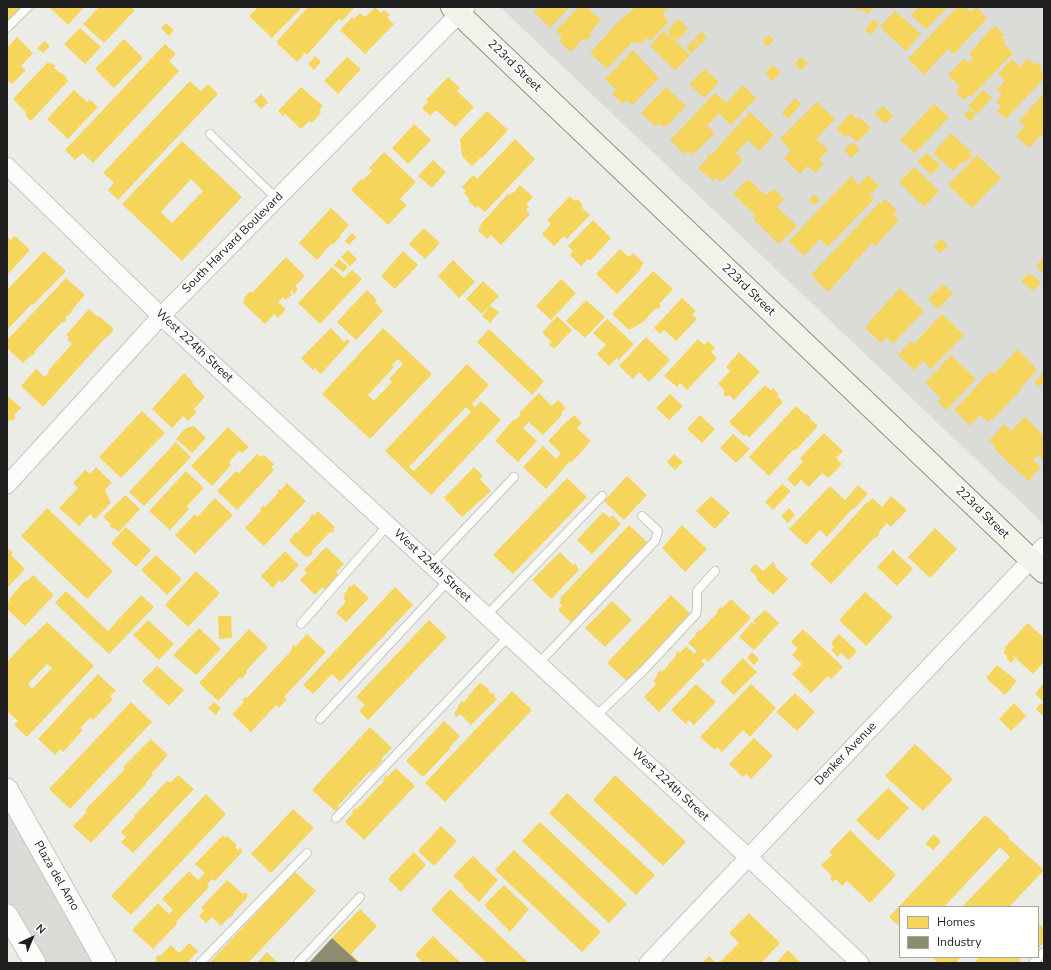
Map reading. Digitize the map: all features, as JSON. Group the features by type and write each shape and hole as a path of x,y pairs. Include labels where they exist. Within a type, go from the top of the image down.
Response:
{"main road":[{"name":"223rd Street","path":"459,9 1040,559"}],"street":[{"name":"South Harvard Boulevard","path":"7,485 162,316 277,199 459,9"},
{"name":"West 224th Street","path":"7,166 162,316 596,716 860,963"},
{"name":"Denker Avenue","path":"648,963 748,857 1040,559"},
{"name":"Plaza del Amo","path":"7,790 106,963"},
{"path":"7,915 35,963"}],"lane":[{"path":"7,28 28,7"},
{"path":"210,134 277,199"},
{"path":"431,565 514,477"},
{"path":"486,616 602,496"},
{"path":"538,664 655,541 658,532 642,516"},
{"path":"301,624 388,525"},
{"path":"596,716 644,670 696,614 696,591 715,571"},
{"path":"320,719 448,581"},
{"path":"336,818 509,636"},
{"path":"200,963 307,853"},
{"path":"298,963 360,897"}],"shaded area":[{"path":"500,7 1044,7 1044,524"},
{"path":"7,783 110,963 36,963 7,912"}],"building: Homes":[{"path":"7,7 21,7 7,22"},
{"path":"49,7 84,7 68,25"},
{"path":"99,7 131,7 135,10 104,43 83,24"},
{"path":"258,7 302,7 272,38 249,16"},
{"path":"308,7 355,7 342,21 339,19 307,55 305,53 297,62 276,42"},
{"path":"375,7 381,13 384,10 390,15 387,18 394,24 365,54 340,30 352,17 354,19 360,13 365,17"},
{"path":"539,7 570,7 550,28 534,12"},
{"path":"578,7 586,7 601,20 589,33 592,36 587,40 584,38 571,52 559,41 562,37 556,31"},
{"path":"636,7 669,7 663,15 669,21 650,41 646,38 640,44 637,42 635,44 633,41 607,69 590,53 618,22"},
{"path":"855,7 874,7 867,14 861,9 859,11"},
{"path":"919,7 948,7 926,29 911,15"},
{"path":"957,7 965,7 971,12 976,7 987,18 954,54 948,49 924,75 908,59"},
{"path":"895,11 921,34 906,51 880,27"},
{"path":"678,19 688,28 678,40 670,39 673,41 674,40 690,55 675,71 650,46 663,31 670,38 668,30"},
{"path":"874,19 879,25 870,35 865,30"},
{"path":"166,23 174,30 169,36 161,28"},
{"path":"995,26 1004,34 1002,37 1006,41 1003,43 1013,53 971,97 969,95 964,100 956,92 960,87 948,75 964,59 968,63 973,58 969,54"},
{"path":"80,28 101,47 85,64 64,44"},
{"path":"701,32 707,37 700,45 694,39"},
{"path":"769,35 774,40 767,47 762,41"},
{"path":"17,37 33,53 21,66 26,70 12,84 7,80 7,48"},
{"path":"124,39 143,58 114,88 95,69"},
{"path":"693,40 699,45 692,53 686,48"},
{"path":"45,41 50,46 43,53 37,48"},
{"path":"165,44 176,54 169,61 179,71 93,163 83,153 75,160 65,150"},
{"path":"633,50 659,78 632,105 627,100 623,104 612,94 616,90 605,79"},
{"path":"315,56 321,62 314,70 308,64"},
{"path":"347,57 361,69 338,94 324,81"},
{"path":"801,57 808,63 801,70 795,64"},
{"path":"1028,58 1034,64 1036,62 1042,67 1040,69 1044,73 1044,78 1006,119 997,111 1001,107 996,102 1002,95 997,90 1005,81 998,74 1012,59 1020,67"},
{"path":"48,62 56,66 54,68 60,73 61,72 68,81 31,121 25,115 27,113 13,99"},
{"path":"773,65 781,72 772,81 765,73"},
{"path":"705,69 719,82 704,98 689,84"},
{"path":"448,77 460,88 457,91 474,107 455,127 436,110 430,116 422,108 428,102 426,100"},
{"path":"190,81 201,91 208,84 218,94 118,200 108,190 114,183 103,173"},
{"path":"743,85 756,98 731,125 719,113 707,126 715,133 695,153 694,152 692,155 688,151 684,154 670,140 715,93 726,103"},
{"path":"301,87 323,106 319,111 321,113 312,123 309,121 301,129 285,114 283,116 278,111"},
{"path":"666,87 686,106 667,126 666,125 664,128 659,123 656,127 641,113"},
{"path":"74,90 87,102 90,100 98,107 68,139 47,119"},
{"path":"983,90 992,98 977,114 968,106"},
{"path":"1044,93 1044,132 1029,148 1016,136 1025,126 1019,121"},
{"path":"261,94 268,102 261,109 254,101"},
{"path":"795,98 801,104 788,119 782,113"},
{"path":"817,102 835,119 816,139 828,150 819,159 824,164 816,173 807,166 800,174 784,158 791,150 780,139"},
{"path":"934,104 949,117 915,153 900,140"},
{"path":"883,106 893,116 885,124 875,114"},
{"path":"969,109 976,115 970,121 964,115"},
{"path":"487,111 508,130 482,158 481,157 472,166 462,156 460,139"},
{"path":"750,112 774,135 759,151 748,140 736,153 743,160 724,180 723,179 720,182 716,177 713,181 698,168 708,158 706,157 709,154 711,155"},
{"path":"851,113 857,119 859,117 871,128 857,142 848,134 845,137 836,129"},
{"path":"414,124 431,140 408,164 392,148"},
{"path":"951,133 971,152 970,154 972,156 965,163 963,161 953,171 933,153"},
{"path":"515,139 535,159 485,212 478,206 476,208 468,201 470,199 464,193 466,191 462,187 473,175 477,179"},
{"path":"182,141 242,197 182,261 122,204","holes":["191,179 203,191 172,223 161,212"]},
{"path":"853,142 860,149 851,158 844,150"},
{"path":"384,152 416,182 400,199 407,205 388,225 351,190 361,179 363,180 372,171 369,168"},
{"path":"926,153 941,165 931,175 918,162"},
{"path":"977,155 1001,178 972,208 948,185"},
{"path":"433,160 446,172 432,188 418,176"},
{"path":"914,167 939,191 924,207 899,182"},
{"path":"868,175 879,186 870,195 874,199 828,247 820,239 804,256 789,241 851,176 859,185"},
{"path":"748,179 765,195 774,189 784,199 777,207 797,226 779,244 753,219 756,216 733,194"},
{"path":"520,185 533,197 526,204 529,207 526,210 530,214 501,245 491,235 487,239 478,230 481,226 480,225 508,194 509,195 514,192"},
{"path":"814,194 820,200 814,205 809,200"},
{"path":"570,196 575,201 577,199 583,205 581,207 590,215 567,239 564,236 554,246 542,234 551,224 547,220"},
{"path":"885,199 897,210 893,214 899,220 875,246 872,243 828,292 811,275 880,202 881,203"},
{"path":"331,208 349,225 333,245 332,243 317,260 299,243"},
{"path":"593,220 611,238 590,261 588,259 581,266 570,255 573,251 568,246"},
{"path":"424,228 440,243 425,259 409,244"},
{"path":"352,233 356,237 349,245 345,241"},
{"path":"15,236 30,250 7,275 7,237 11,240"},
{"path":"941,239 948,245 940,253 933,246"},
{"path":"620,249 629,257 633,253 644,263 640,268 641,269 617,294 596,274"},
{"path":"348,250 357,259 350,266 341,257"},
{"path":"44,251 66,271 7,330 7,290"},
{"path":"403,251 418,265 395,289 381,276"},
{"path":"286,257 305,276 295,286 298,289 294,294 291,290 290,292 292,294 286,300 283,297 278,302 286,309 278,318 274,314 265,324 243,303 244,298 249,292 253,292"},
{"path":"1044,257 1044,274 1036,266"},
{"path":"339,259 348,267 343,272 334,265"},
{"path":"453,260 475,282 459,298 438,276"},
{"path":"332,267 344,278 352,270 362,279 320,324 298,303"},
{"path":"653,271 673,289 659,304 661,306 658,309 656,308 643,322 629,330 612,314"},
{"path":"1030,273 1041,283 1033,291 1021,281"},
{"path":"66,278 85,295 71,311 72,312 65,318 67,320 63,323 62,322 34,352 35,353 23,363 7,348 7,340"},
{"path":"561,279 576,293 551,320 536,306"},
{"path":"483,281 499,296 482,314 466,299"},
{"path":"943,284 953,293 938,309 928,299"},
{"path":"900,288 924,311 893,344 886,337 881,343 865,328"},
{"path":"367,290 377,300 375,302 383,311 356,340 337,322"},
{"path":"682,298 696,311 692,314 697,319 676,341 664,330 660,334 654,328"},
{"path":"586,300 605,317 585,338 566,321"},
{"path":"490,306 499,312 490,323 482,316"},
{"path":"89,309 114,329 43,407 21,386 36,369 45,377 49,372 48,371 72,344 67,340 69,337 66,335"},
{"path":"942,314 964,335 931,369 923,361 914,370 898,355 911,341 914,344"},
{"path":"557,316 572,330 554,349 549,344 552,342 542,333"},
{"path":"607,319 634,344 619,360 617,358 609,366 597,354 606,345 593,333"},
{"path":"331,328 344,342 347,339 350,342 321,374 315,368 313,370 301,358"},
{"path":"383,328 432,374 370,439 322,394","holes":["398,359 403,364 389,379 392,382 374,401 368,395 394,367 392,365"]},
{"path":"489,329 544,381 532,395 477,342"},
{"path":"646,337 670,360 649,382 639,372 633,379 619,366"},
{"path":"698,339 704,345 708,341 715,348 711,352 717,358 687,390 680,383 677,387 664,376"},
{"path":"1018,349 1037,370 1020,388 1022,389 992,420 991,419 988,422 980,415 970,426 954,410 991,371 994,374"},
{"path":"739,352 760,372 734,400 729,395 726,397 723,394 725,391 718,384 730,371 726,367"},
{"path":"951,355 976,379 946,410 937,401 941,398 925,383"},
{"path":"467,364 489,385 472,404 475,407 481,401 501,420 431,495 385,451","holes":["466,407 471,412 414,471 409,467"]},
{"path":"184,373 205,397 194,409 197,412 188,421 183,416 172,428 152,409"},
{"path":"1043,373 1044,382 1039,387 1034,382"},
{"path":"765,385 771,390 773,388 779,394 777,396 783,402 749,438 746,434 744,436 729,422"},
{"path":"539,393 552,406 558,400 566,408 561,413 562,415 543,435 529,422 523,428 537,441 518,462 495,441 514,419 515,420 521,415 519,413"},
{"path":"670,394 683,406 669,420 656,408"},
{"path":"7,395 21,408 14,415 16,417 12,421 10,420 7,422"},
{"path":"796,406 806,415 807,414 810,417 809,418 818,426 769,476 749,457"},
{"path":"142,411 165,433 121,478 99,457"},
{"path":"574,415 582,423 577,428 591,441 571,463 570,461 546,489 523,467 543,446 556,459 561,453 548,441"},
{"path":"700,415 715,429 702,443 687,429"},
{"path":"1025,417 1043,435 1044,434 1044,461 1038,455 1033,460 1041,467 1028,481 995,449 996,448 989,441 1004,424 1011,431"},
{"path":"194,426 206,438 192,453 176,439 186,428"},
{"path":"228,427 249,447 242,453 239,451 229,462 231,465 212,486 191,466"},
{"path":"824,433 843,451 836,458 842,464 828,478 822,473 809,487 801,480 795,487 787,479 803,461 800,458"},
{"path":"733,434 750,449 736,463 720,448"},
{"path":"176,442 191,457 144,506 129,492"},
{"path":"257,454 261,457 264,455 274,464 271,467 274,470 237,510 217,491 236,471 239,473"},
{"path":"674,454 683,462 675,470 667,462"},
{"path":"96,467 112,483 105,490 111,503 95,519 90,514 79,526 59,508 78,488 73,483 85,470 90,474"},
{"path":"474,467 483,476 480,479 491,491 462,517 444,498"},
{"path":"186,471 204,488 187,506 189,509 170,530 149,511"},
{"path":"627,476 647,495 624,520 604,501"},
{"path":"567,478 587,497 513,574 493,555"},
{"path":"287,483 306,501 264,546 245,528 261,511 260,509 264,505 265,507 279,492 277,491 280,489 281,490"},
{"path":"782,484 791,491 773,510 765,502"},
{"path":"858,485 868,494 827,537 820,530 806,545 789,529 830,486 845,500"},
{"path":"125,495 140,509 119,532 109,526 111,524 103,517"},
{"path":"711,496 730,513 715,529 696,511"},
{"path":"891,496 907,510 891,527 887,523 878,533 880,534 876,538 875,537 831,584 810,564 868,501 869,502 872,498 882,507"},
{"path":"215,498 233,515 195,554 175,535 195,514 197,517"},
{"path":"47,508 113,571 87,599 21,536"},
{"path":"789,508 795,515 788,523 781,516"},
{"path":"318,511 335,527 333,529 335,530 332,533 330,532 311,552 313,553 309,557 306,557 289,541 310,519 309,518 312,514 314,516"},
{"path":"603,512 610,518 612,515 621,524 592,554 577,540"},
{"path":"629,525 649,544 572,623 558,610 562,606 559,603 561,600 560,598"},
{"path":"682,525 707,549 685,572 662,548"},
{"path":"126,527 151,550 136,567 111,543"},
{"path":"935,528 957,549 930,578 908,557"},
{"path":"326,547 344,564 336,572 340,576 325,590 322,587 315,595 300,580 307,573 304,570"},
{"path":"9,549 13,552 11,555 25,569 7,588 7,551"},
{"path":"893,550 913,569 897,586 877,567"},
{"path":"285,551 299,565 282,583 279,580 273,588 261,576"},
{"path":"560,552 573,565 575,563 579,570 551,599 532,580"},
{"path":"156,555 182,579 167,595 141,570"},
{"path":"773,562 776,565 775,567 788,579 773,595 756,579 758,578 750,570 755,564 763,571"},
{"path":"196,571 220,593 188,627 165,605"},
{"path":"33,575 54,595 25,626 7,609 7,603 26,580 27,581"},
{"path":"354,584 369,598 346,622 336,613 346,601 343,599 345,597 343,596 349,586 351,587"},
{"path":"395,587 413,605 340,682 332,674 313,694 303,685"},
{"path":"66,591 108,631 141,595 154,607 109,654 55,603"},
{"path":"865,592 893,617 866,646 839,620"},
{"path":"671,595 692,615 628,682 607,663"},
{"path":"731,599 751,618 708,662 704,658 701,661 705,664 659,712 644,697 656,684 653,681 658,675 657,674 660,670 662,672 676,656 675,655 678,651 680,653 686,646 694,654 697,651 688,643 696,635 695,634 699,630 700,631 718,612 717,611 720,607 722,608"},
{"path":"612,601 632,620 605,647 585,628"},
{"path":"765,610 779,623 754,650 739,637 752,622 755,625 756,624 753,621"},
{"path":"218,616 231,616 232,638 219,639"},
{"path":"148,620 174,644 159,660 133,635"},
{"path":"429,620 447,637 368,720 359,711 365,705 356,697"},
{"path":"47,622 94,666 27,737 14,725 18,721 7,711 7,662 29,638 30,639","holes":["47,664 52,668 32,689 28,684"]},
{"path":"1028,623 1044,638 1044,662 1033,674 1010,653 1015,659 1011,663 1006,658 1008,656 1003,653 1006,649 1004,648"},
{"path":"199,628 221,649 196,675 173,655"},
{"path":"249,629 268,647 246,671 247,672 242,679 240,677 218,701 199,683"},
{"path":"803,629 843,667 831,679 828,676 811,693 792,674 802,664 792,655 798,649 791,642"},
{"path":"307,634 326,652 284,697 287,699 279,708 276,705 251,732 232,714 244,702 242,700 246,697 247,698 292,650 291,648 294,645 296,646"},
{"path":"839,634 857,651 849,660 841,653 838,657 831,650 834,647 831,643"},
{"path":"752,652 759,659 754,665 747,658"},
{"path":"743,658 757,672 734,695 720,682"},
{"path":"997,665 1017,681 1005,695 986,678"},
{"path":"157,666 184,690 169,706 142,681"},
{"path":"98,674 116,691 110,696 113,699 93,720 90,718 80,728 83,730 63,752 60,749 55,755 38,739"},
{"path":"480,683 489,689 488,691 492,694 493,693 497,699 471,725 460,714 457,717 454,714 459,706 458,705 462,701 464,702 469,696 468,695 473,692 472,691"},
{"path":"1044,683 1044,702 1035,694"},
{"path":"696,684 716,702 694,725 689,720 686,724 671,710"},
{"path":"751,684 776,708 750,737 743,730 722,752 717,747 715,750 700,737"},
{"path":"512,691 532,710 445,802 425,783"},
{"path":"795,693 815,712 797,731 776,712"},
{"path":"131,702 152,722 70,809 49,789"},
{"path":"214,702 221,708 216,715 208,708"},
{"path":"1014,703 1026,716 1011,731 999,719"},
{"path":"1041,703 1043,705 1044,704 1044,717 1036,709"},
{"path":"444,721 460,736 449,748 450,749 423,777 406,761"},
{"path":"370,727 392,748 381,759 383,760 372,772 370,771 338,806 339,807 334,810 312,790"},
{"path":"754,738 773,756 751,779 746,774 743,777 729,764"},
{"path":"151,739 168,755 151,774 153,775 146,784 91,843 73,826 87,812 85,810 125,769 123,767"},
{"path":"915,744 953,779 923,811 885,776"},
{"path":"396,768 415,786 364,840 345,822 353,813 352,812 355,808 357,809 384,781 383,780 386,775 387,777"},
{"path":"178,775 194,789 133,853 121,842 126,837 121,832 167,781 170,783"},
{"path":"615,775 686,842 663,866 593,800"},
{"path":"888,788 909,808 878,841 856,820"},
{"path":"567,793 655,875 636,895 549,813"},
{"path":"206,794 226,814 131,915 111,896"},
{"path":"293,809 314,828 271,873 251,854"},
{"path":"985,815 1044,870 1010,906 963,906 1010,857 1000,847 945,906 899,906"},
{"path":"540,822 627,904 609,923 522,841"},
{"path":"441,826 457,841 434,866 418,851"},
{"path":"850,830 896,875 870,903 847,881 842,886 836,879 833,882 830,878 832,876 821,865 832,855 829,852"},
{"path":"934,834 941,842 933,850 925,844"},
{"path":"223,835 225,838 227,836 237,845 235,847 238,850 240,848 243,851 215,881 212,879 207,885 209,887 153,949 132,930 158,903 169,914 173,910 162,899 189,871 198,880 205,873 195,864"},
{"path":"514,850 601,932 582,952 495,870"},
{"path":"414,852 426,865 401,892 388,879"},
{"path":"473,856 498,880 479,902 453,876"},
{"path":"295,872 316,891 248,963 209,963"},
{"path":"227,880 243,894 245,892 248,895 246,897 247,898 233,913 234,914 221,926 212,917 206,923 199,916 204,910 201,908"},
{"path":"504,885 529,909 510,932 484,905"},
{"path":"450,889 529,963 487,963 431,910"},
{"path":"899,906 899,926 889,917"},
{"path":"360,909 377,926 351,954 361,963 359,963 332,938"},
{"path":"749,913 780,943 761,963 719,963 739,943 729,933"},
{"path":"1039,924 1044,929 1044,942 1039,948"},
{"path":"433,936 461,963 423,963 415,955"},
{"path":"189,943 198,951 187,963 158,963 156,961 156,957 158,955 160,956 171,945 179,953"},
{"path":"788,950 801,963 776,963"},
{"path":"267,952 278,963 257,963"},
{"path":"709,956 716,963 702,963"},
{"path":"933,958 960,958 956,963 938,963"},
{"path":"978,958 1019,958 1021,960 1018,963 974,963"}],"building: Industry":[{"path":"332,938 359,963 309,963"}]}
